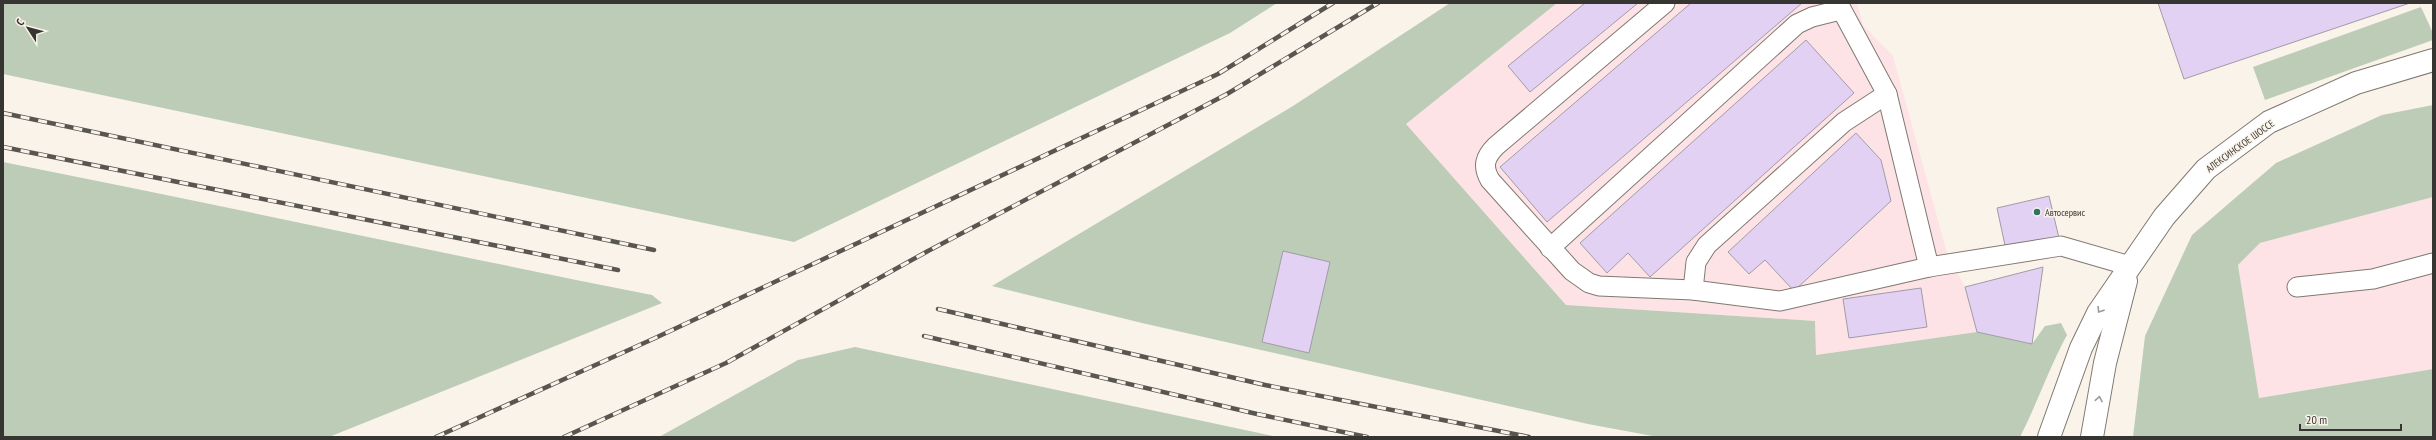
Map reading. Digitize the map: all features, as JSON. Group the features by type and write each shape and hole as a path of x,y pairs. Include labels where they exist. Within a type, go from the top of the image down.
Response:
{"main road":[{"name":"АЛЕКСИНСКОЕ ШОССЕ","path":"2049,437 2080,348 2098,313 2164,217 2206,169 2269,122 2356,83 2433,60"},
{"name":"АЛЕКСИНСКОЕ ШОССЕ","path":"2092,437 2105,363 2130,266"}],"lane":[{"path":"1665,3 1487,156 1484,168 1490,180 1550,248 1572,271 1585,281 1599,286 1693,290 1780,301 1929,268 2061,246 2130,266"},
{"path":"1550,248 1797,24 1812,16 1839,6 1887,94 1929,268"},
{"path":"1693,290 1696,262 1707,245 1844,122 1887,94"},
{"path":"2297,287 2373,279 2433,263"}],"shaded area":[{"path":"1557,3 1857,3 1863,25 1893,56 1947,253 1965,287 1977,332 1816,355 1815,321 1566,305 1406,124"},
{"path":"2433,197 2433,369 2258,398 2238,265 2260,243"}],"green space":[{"path":"3,3 1277,3 1230,33 794,242 3,74"},
{"path":"1450,3 1557,3 1406,124 1566,305 1815,321 1816,355 1977,332 2032,344 2045,326 2061,323 2067,335 2054,360 2020,437 1658,437 1588,424 1142,323 992,286 1293,106"},
{"path":"2421,7 2433,33 2433,40 2265,100 2253,67"},
{"path":"2433,105 2433,197 2260,243 2238,265 2259,398 2433,369 2433,437 2133,437 2145,336 2192,235 2276,163 2382,115"},
{"path":"3,162 652,295 662,303 329,437 3,437"},
{"path":"855,347 1278,437 659,437 798,360"}],"building":[{"path":"1585,3 1638,3 1530,92 1508,66"},
{"path":"1691,3 1802,3 1547,222 1500,167"},
{"path":"2158,3 2410,3 2184,79"},
{"path":"1806,40 1854,93 1650,277 1628,253 1607,273 1580,243"},
{"path":"1856,133 1881,160 1891,201 1794,291 1765,260 1749,274 1728,252"},
{"path":"2049,196 2059,238 2006,250 1997,208"},
{"path":"1283,251 1330,262 1309,353 1262,342"},
{"path":"2043,267 2032,344 1977,332 1965,287"},
{"path":"1921,288 1927,327 1849,338 1843,299"}],"railway":[{"path":"436,437 653,339 1218,74 1333,3"},
{"path":"564,437 726,363 928,251 1227,94 1378,3"},
{"path":"3,113 654,250"},
{"path":"3,147 618,270"},
{"path":"938,309 1265,385 1529,437"},
{"path":"924,336 1257,414 1367,437"}],"place":[{"name":"Автосервис","path":"2037,212"}]}
